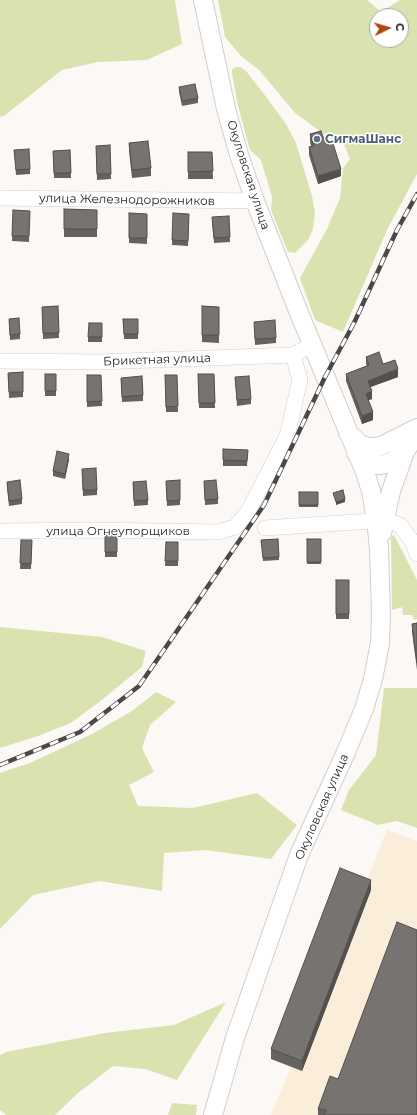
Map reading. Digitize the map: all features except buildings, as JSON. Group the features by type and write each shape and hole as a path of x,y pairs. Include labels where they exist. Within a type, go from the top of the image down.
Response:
{"main road":[{"name":"Окуловская улица","path":"203,0 226,109 239,155 255,201 311,344 356,453 380,520 379,548 381,614 380,643 373,679 364,709 299,855 235,1038 213,1115"},
{"path":"347,432 360,444 367,447 381,446 414,431"},
{"path":"380,520 414,431"},
{"path":"370,491 370,479 377,459 384,452 414,431"},
{"path":"356,453 368,463 381,465 391,462 405,452"}],"street":[{"name":"улица Железнодорожников","path":"0,198 255,201"},
{"path":"294,355 311,344"},
{"name":"Брикетная улица","path":"0,361 97,362 294,355"},
{"name":"улица Огнеупорщиков","path":"0,531 91,530 218,532 235,527 248,512 287,436 300,380 294,355"},
{"path":"265,528 380,520 400,525 412,541 417,554"}],"shaded area":[{"path":"387,830 417,841 417,1115 271,1115"}],"green space":[{"path":"0,0 175,0 182,44 147,60 98,62 62,70 4,116 0,117"},
{"path":"218,0 367,0 376,8 369,8 369,48 409,48 409,8 387,8 400,0 417,0 417,174 387,230 343,332 315,320 300,278 327,229 340,198 343,168 350,159 340,135 331,139 295,113 260,71 240,55 225,37"},
{"path":"236,67 240,67 246,71 286,124 296,143 312,196 315,213 313,229 308,240 295,253 288,252 271,210 272,197 261,160 250,150 238,106 232,74 232,70"},
{"path":"394,535 417,580 417,619 414,620 412,615 403,615 402,607 392,610 391,537"},
{"path":"0,627 102,637 146,651 142,667 71,723 38,736 0,748"},
{"path":"384,688 417,688 417,828 397,821 378,825 341,810 349,790 376,755"},
{"path":"156,692 176,702 150,725 142,748 154,772 129,785 138,806 193,808 257,793 297,825 271,859 205,850 164,853 162,891 99,881 33,895 0,929 0,773 30,763 92,734 132,711"},
{"path":"226,1002 177,1080 145,1069 113,1066 78,1093 55,1115 6,1115 0,1110 0,1055 6,1052 105,1033 174,1025"},
{"path":"172,1103 197,1105 196,1115 168,1115"}],"railway":[{"path":"0,765 80,732 139,686 264,505 325,377 354,323 397,230 417,194"}],"place":[{"name":"СигмаШанс","path":"317,139"}]}
